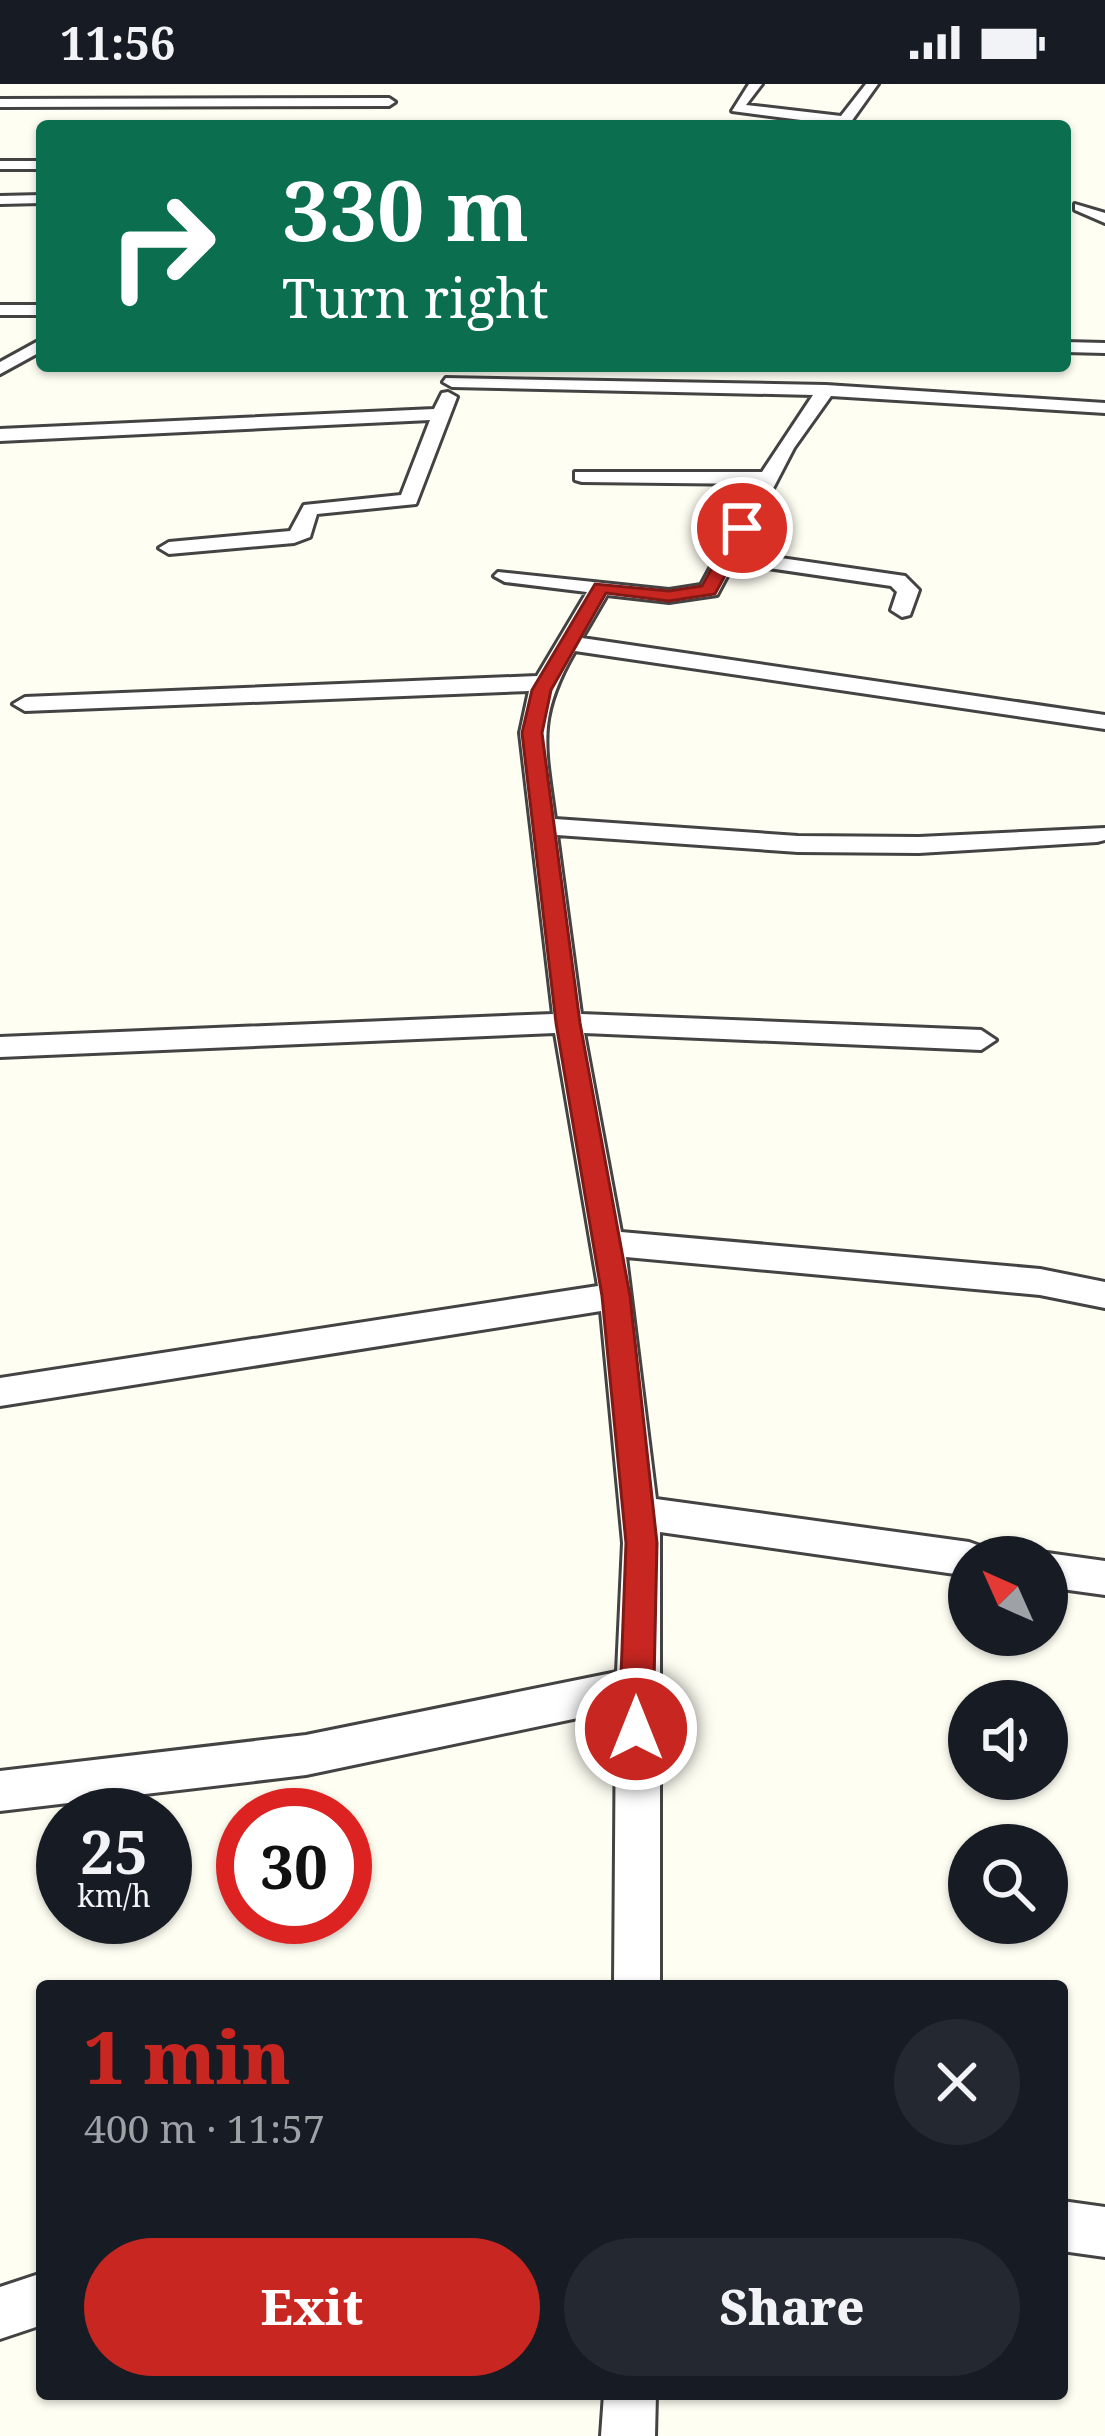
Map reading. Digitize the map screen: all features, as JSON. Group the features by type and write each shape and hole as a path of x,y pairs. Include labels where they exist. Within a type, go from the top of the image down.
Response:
{"street":[{"path":"197,108 208,84"},
{"path":"382,117 398,84"},
{"path":"756,84 737,108 822,120"},
{"path":"845,120 872,84"},
{"path":"0,103 197,108 389,101"},
{"path":"0,165 36,165"},
{"path":"0,200 36,199"},
{"path":"1080,208 1105,218"},
{"path":"0,310 36,310"},
{"path":"1071,347 1105,348"},
{"path":"0,369 36,348"},
{"path":"755,372 755,388"},
{"path":"169,548 294,536 303,533 311,509 409,500 445,414 453,374 1105,408"},
{"path":"505,576 669,596 701,593 712,586 768,478 826,390"},
{"path":"0,435 445,414"},
{"path":"581,476 768,478"},
{"path":"728,556 897,581 908,590 902,610"},
{"path":"601,587 545,683 532,733 568,1023 616,1296 642,1543 636,1687 637,1980"},
{"path":"569,643 1105,722"},
{"path":"25,704 545,683"},
{"path":"543,826 818,844 919,845 1096,834"},
{"path":"0,1047 568,1023 981,1040"},
{"path":"607,1243 1040,1282 1105,1295"},
{"path":"0,1392 616,1296"},
{"path":"638,1513 948,1556"},
{"path":"1068,1573 1105,1578"},
{"path":"0,1791 306,1755 636,1687"},
{"path":"1068,2227 1105,2232"},
{"path":"0,2313 36,2301"},
{"path":"628,2436 630,2400"}],"route":[{"path":"636,1729 642,1543 616,1296 568,1023 532,733 541,690 601,587 669,596 709,590 742,528"}]}
